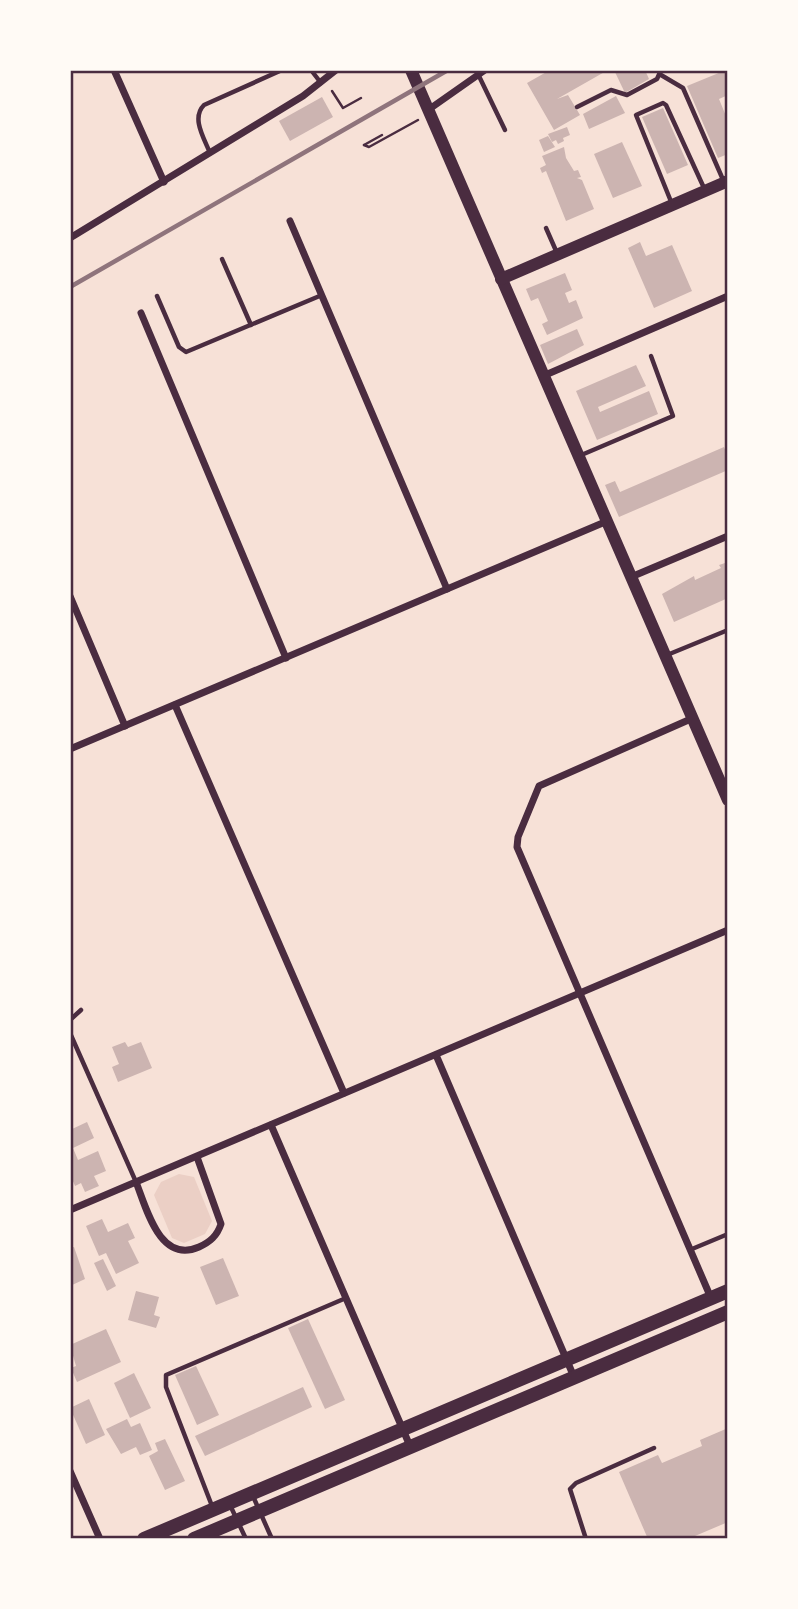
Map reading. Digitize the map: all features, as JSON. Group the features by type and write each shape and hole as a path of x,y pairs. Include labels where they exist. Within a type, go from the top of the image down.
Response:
{"main road":[{"path":"144,1539 728,1291"},
{"path":"194,1539 728,1312"}],"street":[{"path":"114,70 164,182"},
{"path":"70,238 341,70"},
{"path":"411,70 424,114 501,279 728,800"},
{"path":"424,114 482,72"},
{"path":"501,279 726,181"},
{"path":"290,221 447,589"},
{"path":"543,376 728,296"},
{"path":"141,313 286,658"},
{"path":"70,749 605,522"},
{"path":"630,577 728,536"},
{"path":"70,596 125,726"},
{"path":"175,705 344,1093"},
{"path":"693,719 543,784 535,792 518,837 517,847 711,1298"},
{"path":"70,1210 728,930"},
{"path":"436,1055 574,1377"},
{"path":"271,1125 410,1446"},
{"path":"136,1182 166,1244 183,1252 191,1251 214,1238 221,1224 197,1157"},
{"path":"70,1471 100,1539"}],"lane":[{"path":"210,153 198,118 204,105 282,70"},
{"path":"312,70 321,83"},
{"path":"482,72 505,130"},
{"path":"577,107 611,90 627,95 661,72 683,88 726,181"},
{"path":"673,205 635,117 663,103 669,109 705,191"},
{"path":"546,228 557,254"},
{"path":"222,259 251,326"},
{"path":"157,296 179,347 186,352 322,295"},
{"path":"578,456 674,416 651,356"},
{"path":"666,656 728,630"},
{"path":"70,1020 81,1010"},
{"path":"70,1033 136,1182"},
{"path":"692,1249 728,1234"},
{"path":"214,1510 194,1451 170,1397 166,1375 346,1298"},
{"path":"586,1539 570,1489 576,1483 653,1448"},
{"path":"252,1493 272,1539"},
{"path":"230,1503 246,1539"}],"path":[{"path":"332,90 343,108 361,97"},
{"path":"382,135 365,147 394,135 424,114"}],"shaded area":[{"path":"179,1174 194,1177 212,1221 205,1234 184,1243 172,1238 154,1195 161,1182"}],"building":[{"path":"550,70 608,70 557,99 568,95 580,115 554,130 527,83"},
{"path":"614,70 645,70 649,79 625,93"},
{"path":"726,70 728,95 719,99 728,121 728,154 718,158 687,86"},
{"path":"616,96 625,113 589,129 583,114"},
{"path":"322,97 333,117 290,141 279,121"},
{"path":"663,108 688,165 667,174 642,117"},
{"path":"567,127 570,135 563,138 564,141 558,144 556,140 552,142 548,134"},
{"path":"548,136 555,147 544,152 539,140"},
{"path":"622,142 642,186 613,198 594,154"},
{"path":"564,147 566,158 574,171 578,170 581,177 577,178 582,180 594,209 566,221 546,171 542,173 540,168 546,165 542,156"},
{"path":"640,242 646,256 672,245 692,291 654,308 628,248"},
{"path":"565,273 572,290 565,293 569,303 576,300 583,318 547,335 542,324 548,321 538,298 531,301 526,289"},
{"path":"577,329 584,345 548,364 540,345"},
{"path":"636,365 646,386 598,407 600,412 649,391 658,414 597,440 576,391"},
{"path":"724,447 728,457 728,470 619,517 605,485 615,481 620,492"},
{"path":"728,562 728,598 674,622 662,594 694,576 695,580 721,568 719,565"},
{"path":"125,1042 128,1047 141,1042 152,1068 118,1082 112,1067 119,1064 112,1047"},
{"path":"87,1122 94,1138 73,1148 78,1160 98,1151 106,1171 94,1176 99,1186 85,1192 81,1183 75,1186 70,1174 70,1130"},
{"path":"102,1219 108,1232 128,1223 135,1238 128,1241 139,1263 116,1274 106,1253 99,1256 86,1226"},
{"path":"74,1247 85,1279 70,1286 70,1248"},
{"path":"223,1258 239,1296 216,1305 200,1267"},
{"path":"103,1259 116,1286 107,1291 94,1263"},
{"path":"136,1291 159,1297 154,1315 160,1317 156,1328 128,1320"},
{"path":"308,1319 345,1400 325,1409 288,1328"},
{"path":"106,1329 121,1362 77,1382 71,1368 76,1366 70,1345"},
{"path":"196,1366 219,1415 197,1425 175,1375"},
{"path":"134,1373 151,1408 130,1418 114,1383"},
{"path":"303,1387 312,1407 205,1456 195,1436"},
{"path":"89,1399 105,1435 86,1444 70,1408"},
{"path":"127,1419 131,1427 140,1423 152,1450 140,1455 136,1447 121,1454 106,1429"},
{"path":"728,1428 728,1522 695,1536 696,1539 648,1539 619,1472 658,1455 662,1463 702,1446 700,1440"},
{"path":"165,1439 185,1481 165,1490 149,1456 158,1451 155,1443"}],"railway":[{"path":"70,287 448,70"}]}
